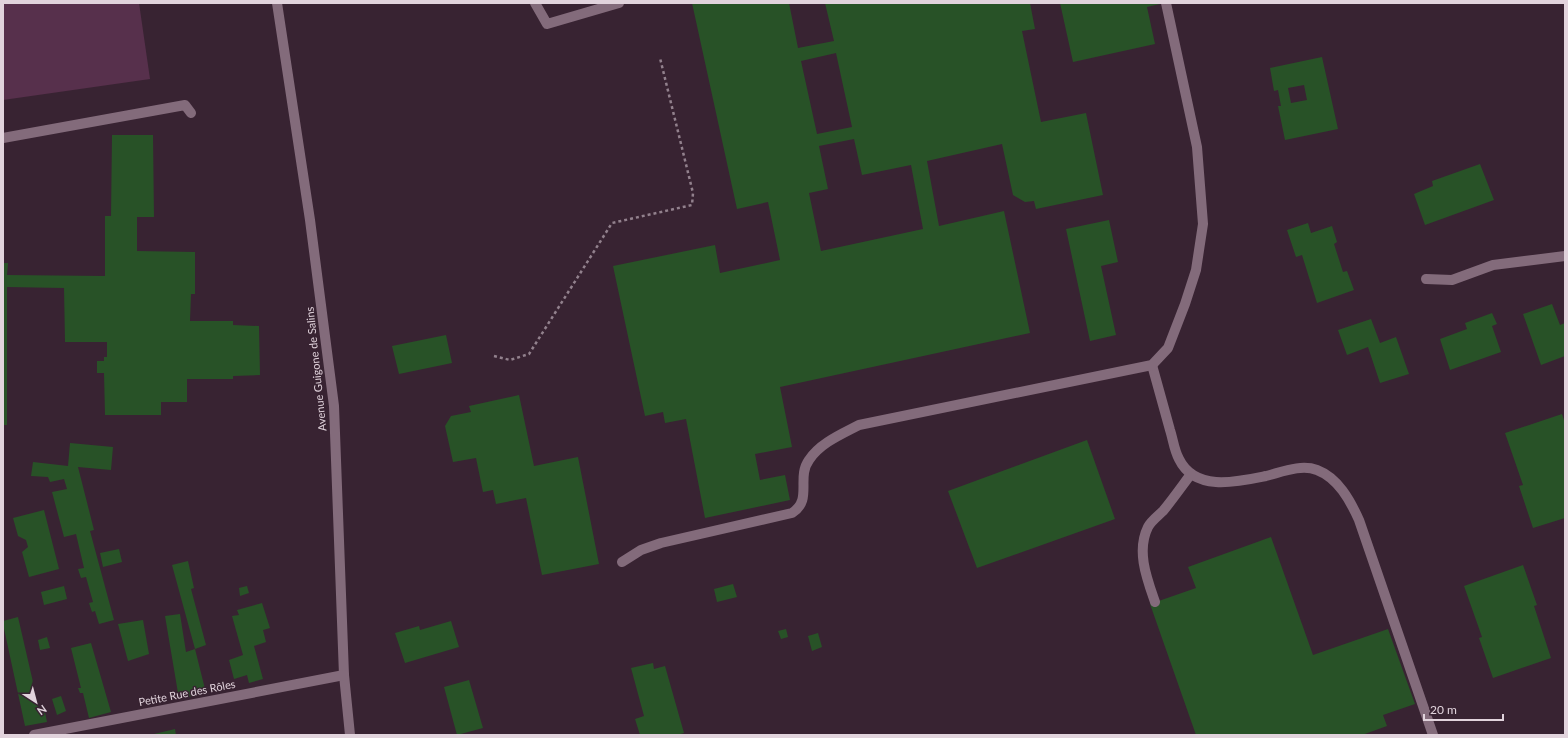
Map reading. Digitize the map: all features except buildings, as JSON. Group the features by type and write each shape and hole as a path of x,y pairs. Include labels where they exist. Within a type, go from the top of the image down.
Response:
{"street":[{"name":"Avenue Guigone de Salins","path":"277,3 310,220 334,406 344,675 350,735"},
{"path":"535,3 547,24 619,3"},
{"path":"622,562 641,550 661,543 792,513 798,509 804,494 802,477 808,461 816,452 836,438 859,425 1152,365 1168,348 1185,304 1196,270 1203,224 1197,148 1166,3"},
{"path":"3,138 185,105 191,113"},
{"path":"1426,279 1452,280 1493,265 1565,256"},
{"path":"1152,365 1179,459 1191,474 1201,480 1218,483 1266,476 1304,468 1316,470 1326,475 1350,500 1359,520 1433,735"},
{"path":"1155,602 1146,573 1143,553 1144,539 1149,526 1172,500 1191,474"},
{"name":"Petite Rue des Rôles","path":"34,735 344,675"}],"path":[{"path":"494,356 510,360 529,354 612,223 692,205 693,193 660,58"}],"shaded area":[{"path":"3,3 139,3 150,79 3,100"}]}
